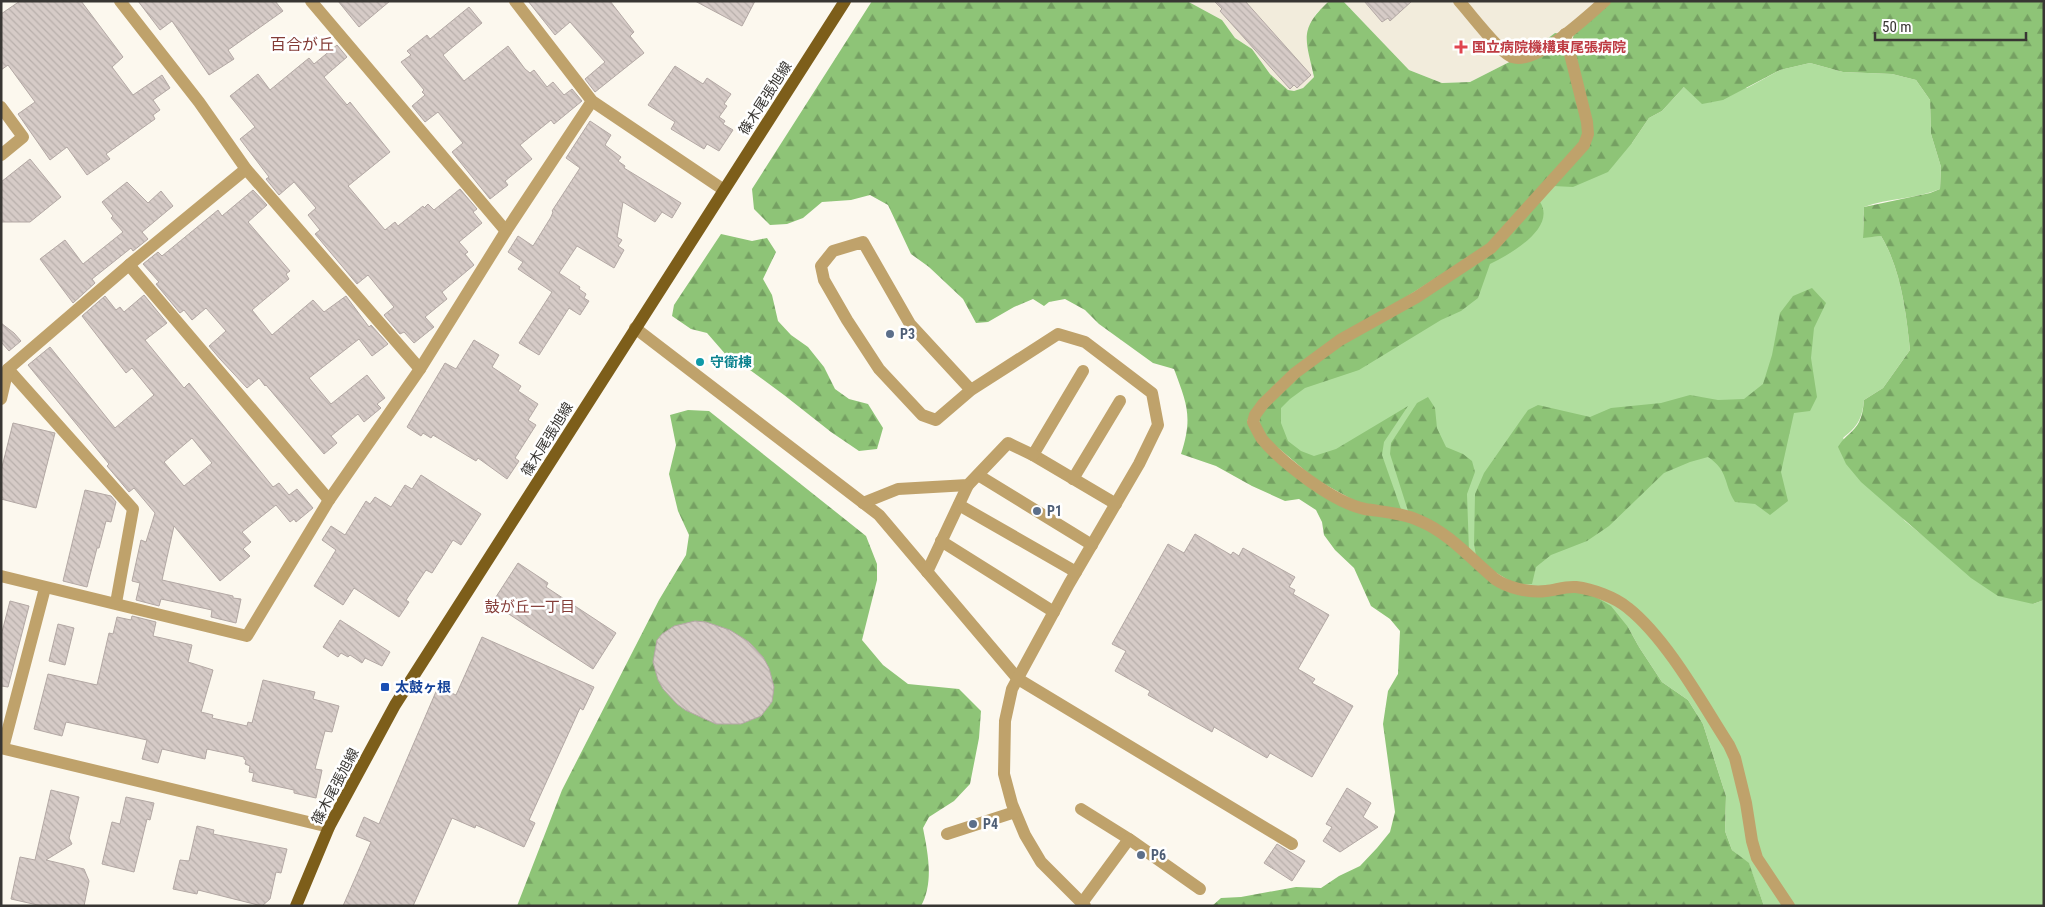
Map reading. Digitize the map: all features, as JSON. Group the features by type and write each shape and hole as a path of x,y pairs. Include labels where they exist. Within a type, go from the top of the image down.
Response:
{"main road":[{"name":"篠木尾張旭線","path":"296,906 329,827 395,705 845,1"}],"street":[{"path":"120,1 198,102 246,169 420,369"},
{"path":"311,1 506,231"},
{"path":"515,1 592,101 724,190"},
{"path":"1459,1 1501,49 1512,57 1525,59 1538,53 1565,34 1606,1"},
{"path":"1565,34 1587,122 1588,134 1584,145 1490,248 1417,297 1340,340 1295,373 1263,404 1255,415 1253,422 1262,438 1282,459 1330,494 1364,509 1378,510 1420,520 1452,541 1503,584 1539,591 1575,587 1594,592 1628,607 1645,624 1666,651 1729,745 1736,758 1757,858 1789,906"},
{"path":"1,576 247,636 329,500 420,369 506,231 592,101"},
{"path":"1,107 23,137 1,155"},
{"path":"1,399 8,369 129,265 246,169"},
{"path":"971,390 910,324 863,242 833,251 821,266 824,280 879,369 922,415 936,420 971,390 1058,334 1085,342 1152,393 1158,425 1139,464 1076,572 1012,688 1005,721 1003,753 1004,774 1015,812 1025,835 1041,862 1084,905 1129,839"},
{"path":"129,265 329,500"},
{"path":"635,328 879,515 1018,679 1292,844"},
{"path":"8,369 133,509 116,603"},
{"path":"1033,455 1083,371"},
{"path":"1073,479 1120,401"},
{"path":"927,572 968,485 1008,443 1033,455 1116,504"},
{"path":"978,475 1092,545"},
{"path":"863,503 898,489 968,485"},
{"path":"959,505 1076,572"},
{"path":"941,541 1054,612"},
{"path":"45,588 2,748 329,827"},
{"path":"1081,809 1129,839 1200,889"},
{"path":"947,834 1015,812"}],"shaded area":[{"path":"1187,1 1329,1 1315,15 1311,67 1314,77 1303,88 1294,91 1288,90 1270,74 1252,49 1235,38 1222,20"},
{"name":"国立病院機構東尾張病院","path":"1343,1 1604,1 1572,42 1531,51 1470,82 1442,83 1409,70"}],"green space":[{"path":"872,1 1187,1 1222,20 1235,38 1252,49 1270,74 1288,90 1294,91 1303,88 1314,77 1307,36 1312,20 1329,1 1343,1 1409,70 1442,83 1470,82 1531,51 1555,33 1561,34 1585,133 1579,145 1500,237 1365,323 1253,411 1247,421 1254,433 1309,486 1421,526 1449,542 1494,584 1576,591 1596,597 1611,606 1628,627 1662,682 1688,700 1703,724 1726,796 1725,831 1732,850 1749,863 1764,906 1212,906 1221,898 1241,897 1296,887 1321,888 1339,876 1360,866 1390,832 1395,812 1383,724 1388,691 1398,674 1400,631 1390,619 1371,606 1354,568 1335,550 1324,535 1322,522 1316,510 1299,499 1285,501 1252,486 1216,466 1181,454 1187,430 1187,411 1174,369 1153,363 1099,324 1085,310 1065,299 1049,302 1044,306 1033,299 1014,307 988,322 976,323 963,299 929,267 911,254 888,205 870,195 851,200 822,202 803,218 787,224 770,225 754,209 752,189"},
{"path":"1604,1 2044,1 2044,600 2033,604 1998,596 1971,578 1861,482 1846,464 1838,447 1859,422 1864,400 1883,388 1910,350 1907,321 1898,277 1888,249 1881,236 1863,238 1864,207 1930,193 1940,189 1941,167 1931,134 1930,100 1916,80 1892,74 1843,72 1810,63 1780,70 1723,100 1702,104 1684,87 1662,111 1649,118 1632,143 1608,172 1573,187 1553,186 1587,148 1572,42 1576,25"},
{"path":"1810,63 1843,72 1892,74 1916,80 1930,100 1931,134 1941,167 1940,189 1864,207 1863,237 1881,236 1898,277 1910,350 1883,388 1864,400 1858,422 1843,438 1905,521 1944,553 2033,604 2044,600 2044,906 1764,906 1749,864 1732,850 1725,831 1726,796 1703,724 1688,700 1662,682 1628,627 1536,596 1254,433 1247,421 1253,411 1579,145 1632,143 1649,118 1662,111 1684,87 1747,88 1780,70"},
{"path":"1540,202 1544,212 1537,231 1519,247 1490,264 1478,298 1461,311 1441,320 1359,370 1305,388 1281,408 1281,423 1288,441 1301,451 1314,456 1336,449 1408,406 1384,442 1382,455 1402,512 1364,506 1315,479 1263,435 1258,415 1282,390 1334,349 1413,303"},
{"path":"721,234 752,241 767,238 776,252 763,279 772,295 778,321 791,335 808,347 824,367 835,389 849,399 868,404 883,428 877,449 859,451 750,370 731,367 727,356 707,333 691,329 672,316 674,305"},
{"path":"1812,288 1826,303 1814,328 1811,358 1817,397 1810,411 1794,413 1781,472 1788,501 1770,515 1755,504 1735,502 1723,472 1708,457 1664,473 1609,526 1587,541 1551,555 1536,567 1532,584 1515,584 1477,561 1474,544 1475,494 1484,473 1528,410 1538,405 1590,417 1611,408 1661,403 1690,395 1718,400 1744,399 1763,384 1772,355 1780,313 1793,296"},
{"path":"1428,397 1435,408 1437,428 1446,447 1463,454 1472,461 1475,472 1467,494 1469,551 1409,514 1390,454 1391,443 1417,403"},
{"path":"688,410 709,411 866,536 877,564 877,580 862,640 883,665 908,684 959,689 981,711 979,738 970,784 954,801 929,817 923,828 929,878 928,887 921,906 517,906 562,790 659,600 686,555 689,535 678,511 669,474 676,445 670,415"}],"building":[{"path":"20,1 81,1 123,57 112,67 133,95 162,75 170,88 153,100 160,110 153,115 155,119 106,154 110,159 87,175 67,147 50,160 18,114 35,102 8,65 1,70 1,14"},
{"path":"138,1 275,1 283,11 228,50 234,59 209,75 172,21 160,30"},
{"path":"338,1 390,1 359,27"},
{"path":"528,1 610,1 634,32 630,36 644,53 595,92 585,79 605,62 570,22 555,35"},
{"path":"695,1 755,1 742,26"},
{"path":"1214,1 1245,1 1311,75 1297,88 1294,85 1290,89 1220,11 1222,9"},
{"path":"1364,1 1412,1 1390,21 1388,18 1382,22"},
{"path":"469,7 482,23 443,55 464,81 508,46 525,69 530,73 534,70 547,87 553,82 564,95 572,89 582,101 554,124 551,120 520,145 532,159 505,181 508,185 490,199 452,152 463,143 438,112 425,122 412,106 425,95 422,92 424,90 401,62 411,55 407,51 427,35 430,39"},
{"path":"337,45 347,57 324,77 347,105 350,102 390,152 348,186 385,230 395,222 398,226 423,206 424,208 428,204 434,210 460,189 477,209 473,212 482,223 459,242 468,252 465,254 474,265 442,292 447,299 425,317 434,327 414,343 404,332 400,334 384,315 394,307 368,275 357,284 315,234 320,230 308,215 316,208 294,182 279,195 266,179 269,177 240,139 255,127 230,96 258,74 270,90 309,58 314,64"},
{"path":"675,66 703,84 707,78 731,94 724,104 727,106 719,117 725,121 723,124 733,130 719,151 707,144 704,149 671,129 675,122 648,105"},
{"path":"590,121 611,135 605,145 621,157 618,161 625,166 624,168 681,203 672,218 662,212 655,222 623,202 617,237 622,240 618,246 624,250 614,268 577,246 559,273 580,287 579,289 586,294 584,298 589,301 580,315 569,308 539,355 519,343 552,292 518,269 523,262 508,252 518,236 533,246 551,217 552,211 580,168 566,158"},
{"path":"30,159 61,197 30,222 1,222 1,182"},
{"path":"127,182 148,203 161,191 173,206 142,232 148,239 133,251 131,248 92,279 95,283 73,303 40,259 65,240 83,264 123,232 111,218 113,216 102,202"},
{"path":"253,190 267,205 248,222 290,271 286,274 289,279 252,310 272,335 313,300 324,312 346,296 369,327 371,325 388,344 372,356 359,339 309,378 331,404 367,375 385,398 377,404 381,408 364,422 358,414 331,436 337,443 324,454 259,378 247,388 209,346 226,331 206,308 192,320 184,310 180,313 156,284 159,282 143,264 158,252 162,256 218,210 222,216"},
{"path":"144,295 167,323 145,340 184,388 189,383 273,487 279,483 289,495 297,489 313,508 296,522 294,519 290,522 276,505 242,532 251,542 243,549 250,556 220,581 174,526 162,580 241,599 236,623 211,617 212,610 161,599 159,606 136,600 140,583 132,581 141,540 146,542 155,513 134,488 129,492 107,466 109,464 28,365 50,347 115,428 154,395 132,368 126,373 82,316 105,296 116,310 120,307 124,312","holes":["192,438 212,463 184,486 164,462"]},
{"path":"1,323 21,341 9,351 1,342"},
{"path":"474,340 499,355 492,367 521,386 518,391 538,404 528,420 536,425 515,458 519,461 507,479 478,458 476,461 433,435 431,438 423,433 421,436 407,427 445,363 456,369"},
{"path":"13,423 55,433 36,508 1,499 1,471"},
{"path":"421,475 481,514 461,545 453,540 432,573 426,570 406,600 409,602 399,617 354,588 343,605 314,586 336,550 322,540 331,526 345,535 366,501 370,504 375,497 391,507 405,485 412,489"},
{"path":"85,490 111,496 116,502 111,522 106,521 87,587 63,581"},
{"path":"1195,534 1231,555 1233,552 1239,556 1243,548 1295,577 1289,587 1295,590 1293,594 1329,615 1298,669 1315,679 1312,683 1353,706 1312,777 1270,753 1267,758 1214,727 1212,732 1148,695 1150,691 1115,671 1126,651 1112,644 1168,544 1184,553"},
{"path":"518,563 548,583 546,587 616,633 593,669 492,603"},
{"path":"10,601 29,606 8,687 1,686 1,636"},
{"path":"132,616 156,622 153,636 192,645 188,662 213,670 201,712 213,715 212,718 247,726 248,722 252,723 263,680 315,692 313,699 339,706 332,732 325,731 315,769 322,770 316,798 294,793 294,790 252,781 254,773 249,772 250,766 245,764 246,760 244,757 207,749 205,759 162,749 158,763 142,759 147,740 66,722 62,736 34,729 48,674 97,685 109,633 113,634 117,617 131,620"},
{"path":"340,620 390,652 382,666 365,658 362,663 350,655 348,657 341,653 338,657 323,647"},
{"path":"695,621 706,622 730,630 749,642 763,657 769,668 774,687 772,702 761,716 741,724 716,724 685,710 663,689 658,680 653,662 657,640 674,626"},
{"path":"58,624 74,628 65,665 49,661"},
{"path":"482,637 594,687 583,710 580,708 529,820 535,823 524,847 476,825 475,828 452,818 413,906 343,906 371,842 356,836 364,817 379,824 438,687 456,695"},
{"path":"1347,788 1371,803 1363,817 1378,827 1340,852 1323,841 1332,827 1326,824"},
{"path":"51,790 79,797 69,838 72,844 46,860 84,869 89,881 84,906 42,906 11,899 20,857 35,860"},
{"path":"126,797 154,803 150,820 147,819 134,872 102,864 112,822 120,824"},
{"path":"197,826 214,830 213,834 287,849 281,873 276,872 270,899 262,906 198,890 197,894 173,889 180,860 189,861"},
{"path":"1277,844 1305,861 1292,881 1264,863"}],"place":[{"name":"国立病院機構東尾張病院","path":"1461,47"},
{"name":"P3","path":"890,334"},
{"name":"守衛棟","path":"700,362"},
{"name":"P1","path":"1037,511"},
{"name":"太鼓ヶ根","path":"385,687"},
{"name":"P4","path":"973,824"},
{"name":"P6","path":"1141,855"}],"district":[{"name":"百合が丘","path":"302,44"},
{"name":"鼓が丘一丁目","path":"530,607"}]}
